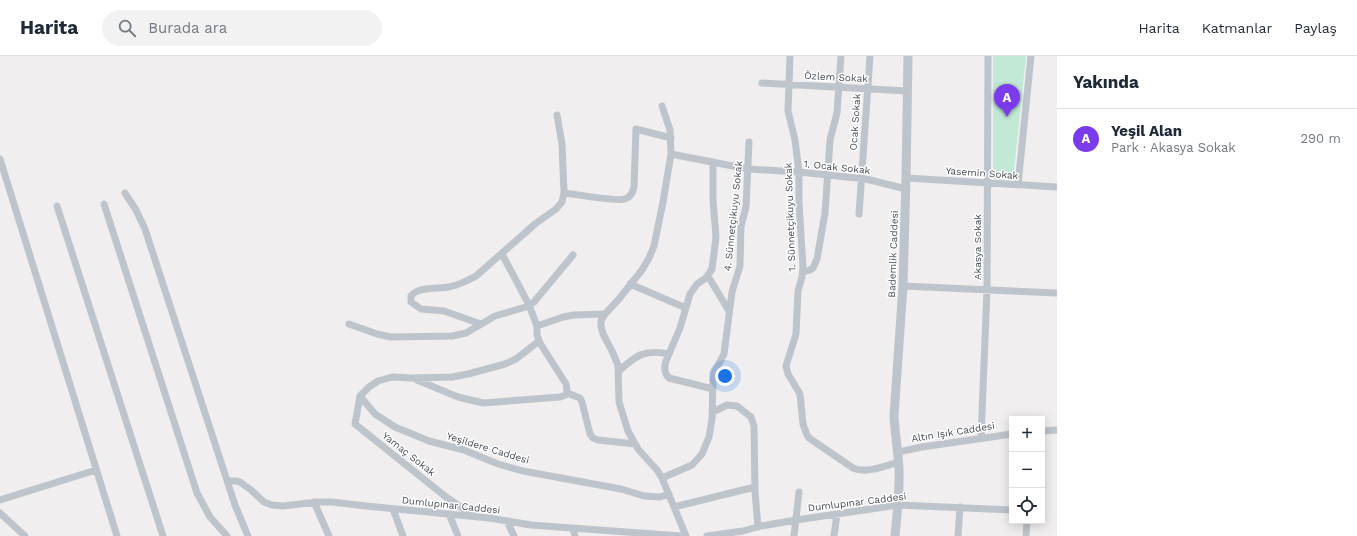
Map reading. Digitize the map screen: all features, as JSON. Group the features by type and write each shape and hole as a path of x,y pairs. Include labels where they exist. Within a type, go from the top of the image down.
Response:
{"street":[{"name":"1. Sünnetçikuyu Sokak","path":"790,56 788,111 795,140 799,172 799,215 803,272 798,291 796,334 786,366 788,374 801,397 803,424 807,435 853,468 866,470 899,462"},
{"path":"803,272 813,268 817,259 825,213 830,140 836,120 841,56"},
{"name":"Ocak Sokak","path":"859,214 870,56"},
{"name":"Bademlik Caddesi","path":"895,536 898,505 899,462 894,416 903,286 908,56"},
{"name":"Akasya Sokak","path":"981,438 987,290 988,56"},
{"path":"1018,185 1031,56"},
{"name":"Özlem Sokak","path":"762,83 908,91"},
{"path":"662,106 671,138 671,154 654,246 646,263 619,299 605,314 601,321 601,330 616,358 619,370 619,402 624,420 634,444 657,470 662,478 686,536"},
{"path":"481,324 449,313 417,307 411,302 410,296 420,290 447,287 469,280 502,254 535,224 556,209 562,202 564,193 562,144 557,115"},
{"path":"564,193 617,200 626,199 631,194 634,187 636,129 671,138"},
{"name":"4. Sünnetçikuyu Sokak","path":"662,478 684,470 697,461 709,437 712,412 712,381 724,354 733,286 739,270 741,226 746,207 749,142"},
{"name":"1. Ocak Sokak","path":"671,154 748,169 861,178 906,189"},
{"path":"0,159 117,536"},
{"path":"713,162 715,249 712,269 708,276 693,289 665,366 665,371 670,378 713,389"},
{"name":"Yasemin Sokak","path":"906,178 1057,188"},
{"path":"125,192 136,210 145,230 235,505 248,536"},
{"path":"104,204 197,492 210,517 227,536"},
{"path":"57,206 164,536"},
{"path":"502,254 529,306 537,326 539,341 565,382 567,393"},
{"path":"349,324 377,334 408,337 460,335 495,316 529,306 538,298 573,255"},
{"path":"708,276 729,311"},
{"path":"630,284 686,308"},
{"path":"903,286 1057,293"},
{"path":"537,326 563,317 574,315 605,314"},
{"path":"360,396 369,387 386,379 398,376 412,378 460,376 489,369 516,359 539,341"},
{"path":"619,370 632,358 645,352 669,354"},
{"path":"412,378 458,397 484,403 563,396 567,393"},
{"path":"567,393 580,398 590,434 593,438 598,440 634,444"},
{"name":"Yeşildere Caddesi","path":"360,396 375,414 395,427 429,441 464,450 498,464 523,471 620,489 644,496 660,497 669,494"},
{"name":"Yamaç Sokak","path":"360,396 355,424 446,497 474,516"},
{"path":"712,412 731,404 751,417 754,426 755,487 758,527"},
{"path":"1045,431 1057,430"},
{"name":"Altın Işık Caddesi","path":"898,452 1009,434"},
{"path":"0,500 96,470"},
{"name":"Dumlupınar Caddesi","path":"228,481 240,482 264,502 272,505 283,506 314,502 332,502 474,516 531,526 572,528 609,533 681,536"},
{"path":"674,507 755,487"},
{"path":"794,536 799,492"},
{"path":"314,502 329,536"},
{"name":"Dumlupınar Caddesi","path":"707,536 738,532 796,520 898,505 1009,510"},
{"path":"958,536 960,507"},
{"path":"393,509 403,536"},
{"path":"0,513 25,536"},
{"path":"449,514 458,536"},
{"path":"834,536 837,514"},
{"path":"507,521 514,536"},
{"path":"1026,536 1027,524"},
{"path":"572,528 575,536"}],"green space":[{"path":"993,56 1026,56 1013,180 993,179"}],"place":[{"name":"Yeşil Alan","path":"1007,117"}]}
